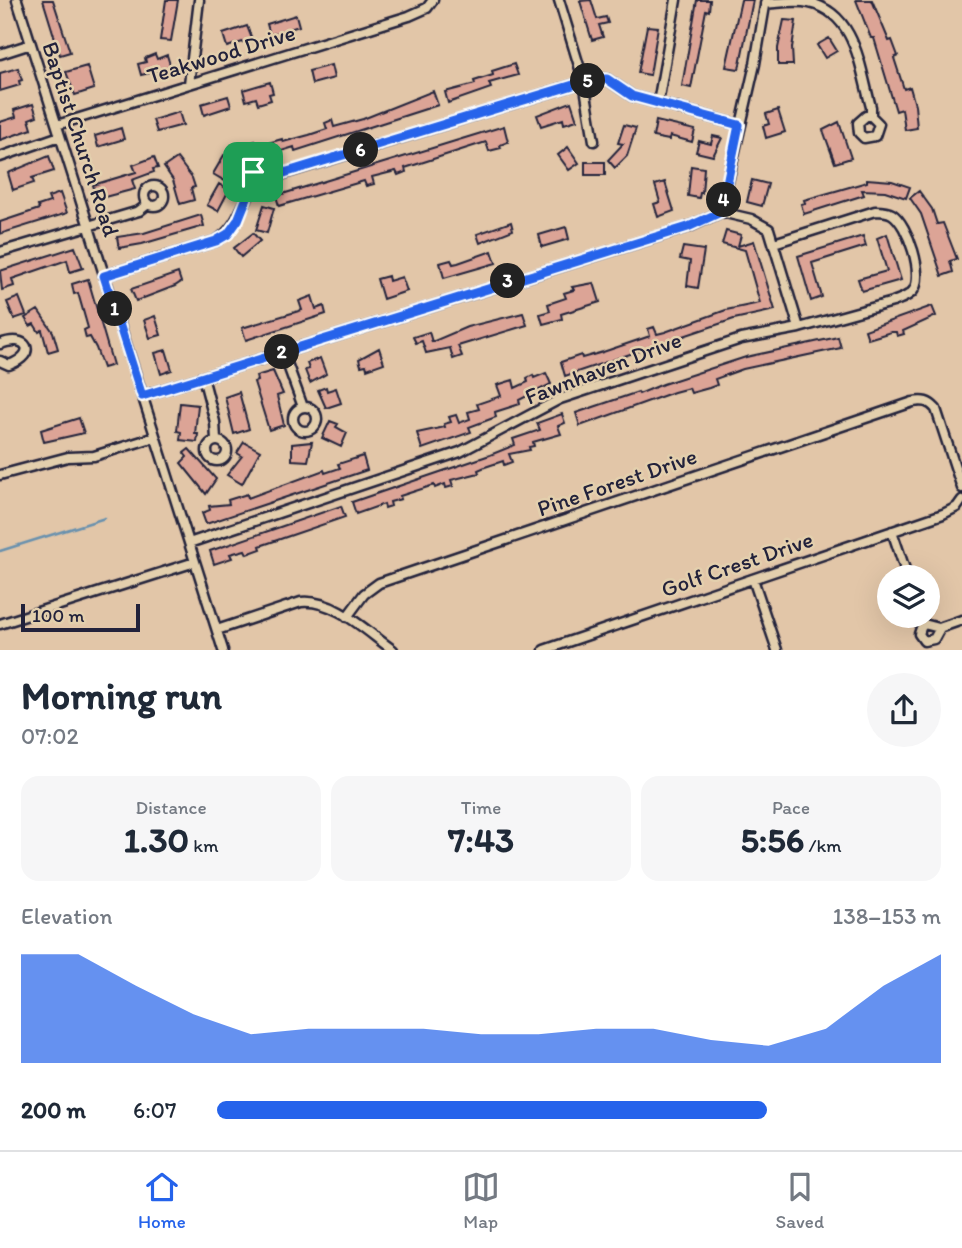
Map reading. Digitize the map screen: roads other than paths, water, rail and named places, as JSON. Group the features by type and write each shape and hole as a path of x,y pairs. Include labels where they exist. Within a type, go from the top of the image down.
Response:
{"street":[{"name":"Baptist Church Road","path":"17,0 223,649"},
{"path":"188,84 199,0"},
{"name":"Teakwood Drive","path":"57,125 409,16 427,8 433,0"},
{"path":"559,0 584,82 594,141"},
{"path":"658,103 676,0"},
{"path":"721,212 755,64 766,2 807,2 829,10 844,24 867,95 871,117"},
{"path":"0,54 31,44"},
{"path":"104,276 216,241 231,231 250,190 271,177 584,82 607,79 632,96 739,125"},
{"path":"0,157 60,136"},
{"path":"0,252 139,211 148,204"},
{"name":"Fawnhaven Drive","path":"189,543 476,446 536,410 560,400 741,339 799,328 908,296 915,289 919,275 904,226 893,214 885,211 876,211 774,243"},
{"path":"142,396 688,227 721,212 761,223 769,229 799,328"},
{"path":"0,342 15,339 23,342 27,346 27,354 23,359 9,365 0,361"},
{"path":"283,352 303,407"},
{"path":"203,377 215,422 216,440"},
{"name":"Pine Forest Drive","path":"347,617 364,594 379,583 922,400 931,403 936,410 962,488"},
{"path":"0,475 68,457 94,456 155,437"},
{"name":"Golf Crest Drive","path":"544,649 943,513 957,507 962,500"},
{"path":"892,531 904,565"},
{"path":"0,624 195,562"},
{"path":"753,579 777,649"},
{"path":"217,631 301,602 323,603 391,649"},
{"path":"920,628 919,634 924,641 934,639 940,628 962,620"}],"waterway":[{"path":"0,551 105,518"}]}
